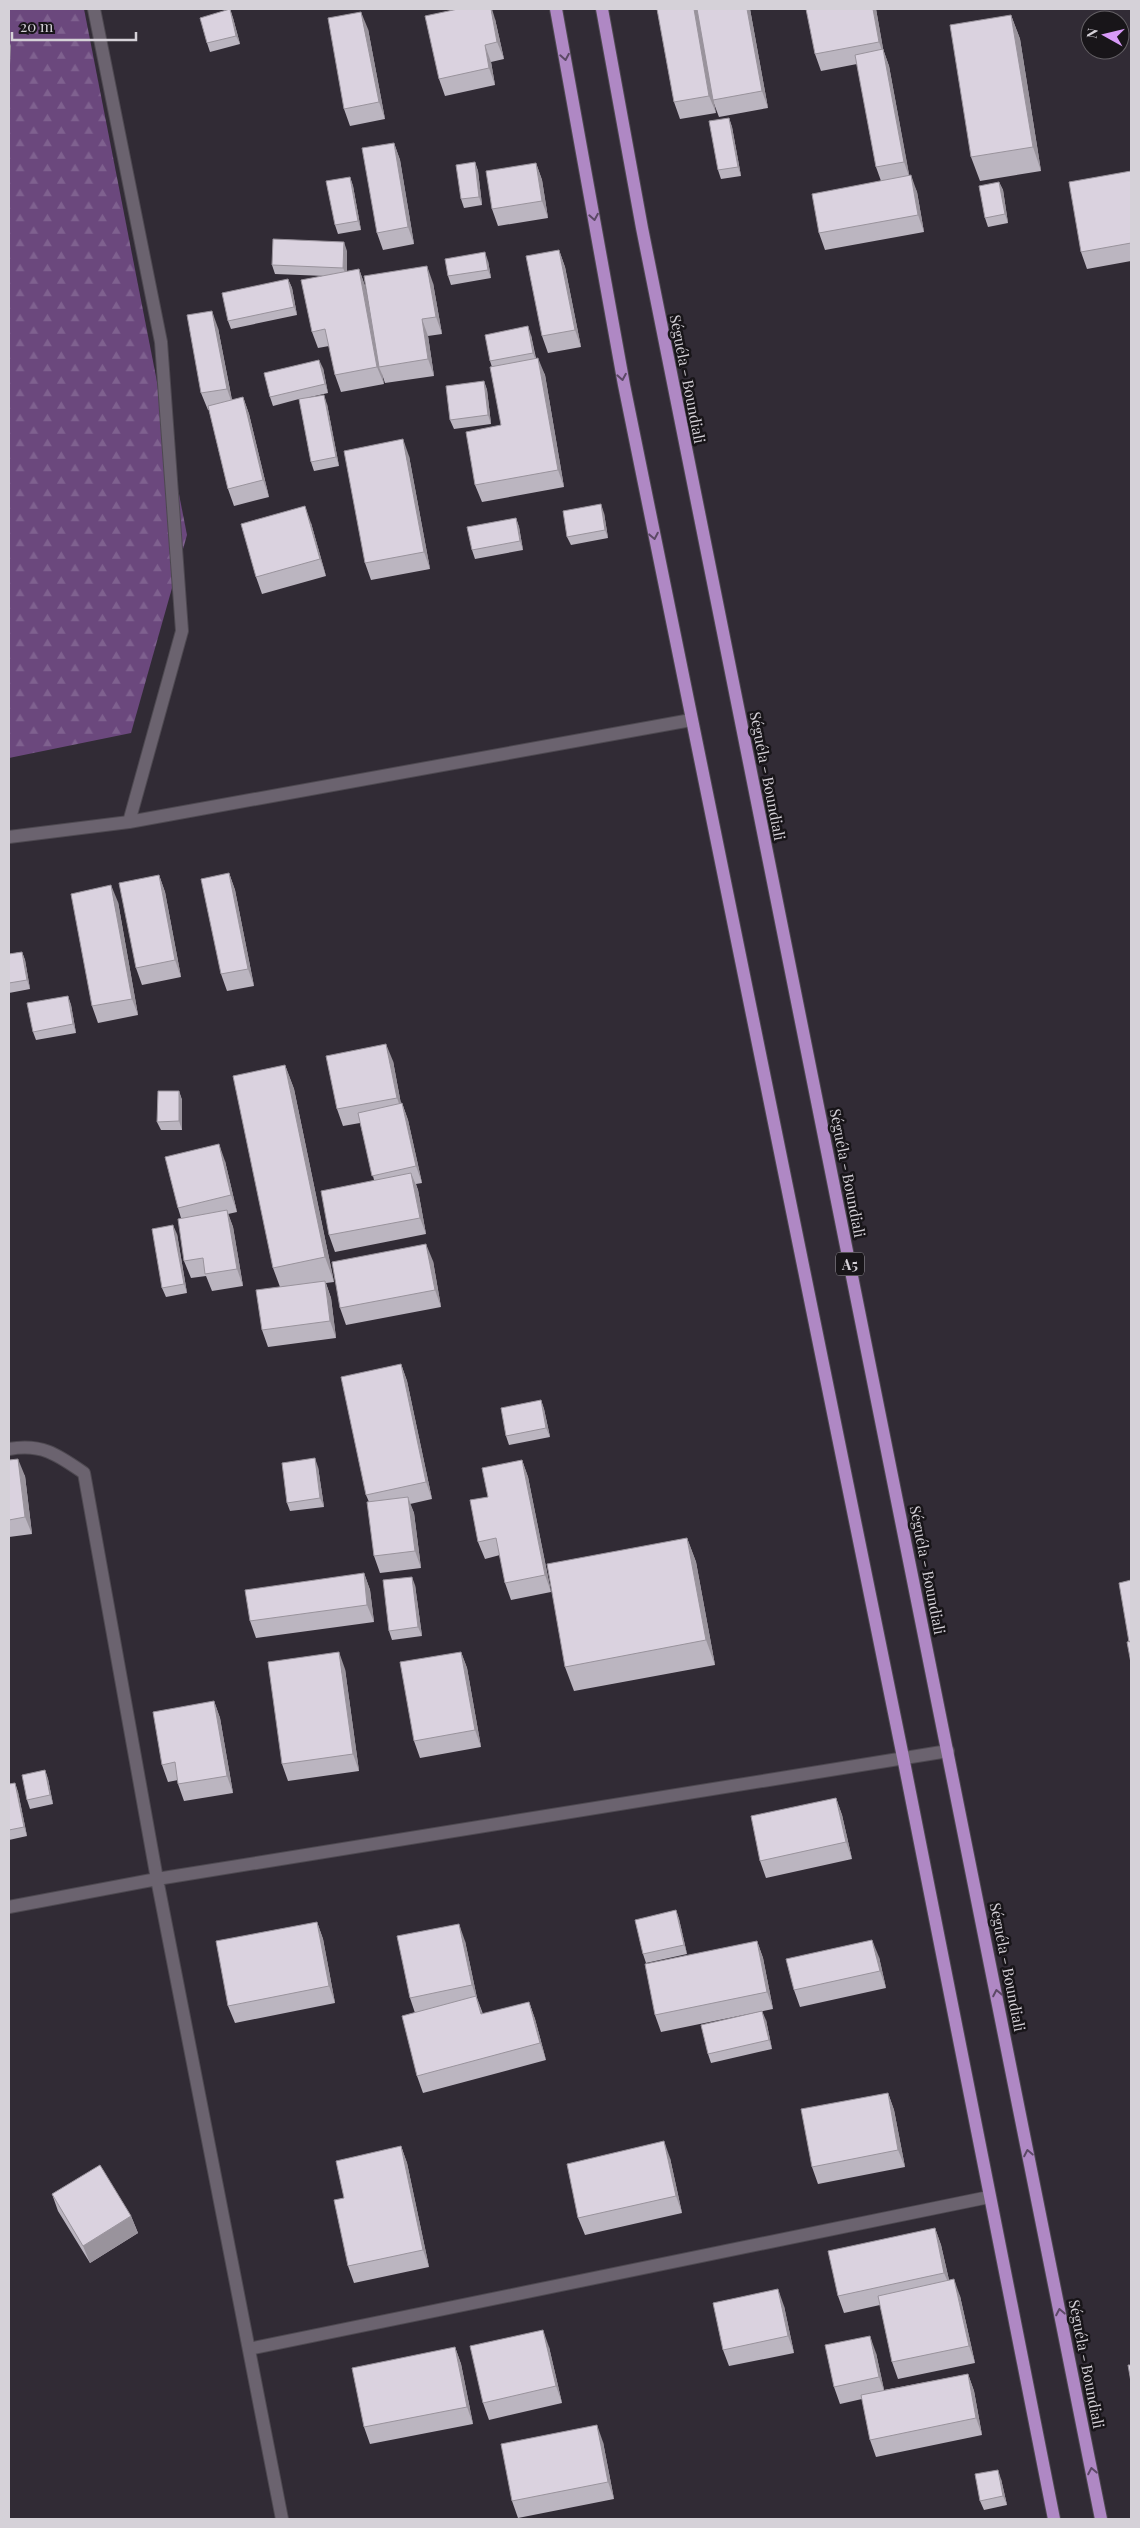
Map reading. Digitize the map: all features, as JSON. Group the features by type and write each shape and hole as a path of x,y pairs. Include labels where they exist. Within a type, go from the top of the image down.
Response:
{"main road":[{"path":"556,9 624,385 902,1757 1054,2519"},
{"name":"Séguéla - Boundiali","path":"602,9 644,238 1101,2519"}],"street":[{"path":"94,9 161,342 182,631 129,822"},
{"path":"9,837 129,822 691,720"},
{"path":"9,1449 22,1447 56,1453 84,1473 157,1879 282,2519"},
{"path":"9,1907 157,1879 948,1751"},
{"path":"249,2349 989,2197"}],"green space":[{"path":"9,9 84,9 187,535 131,733 9,758"}],"building":[{"path":"230,9 236,36 207,43 200,18"},
{"path":"458,9 491,9 497,42 485,45 489,68 439,79 425,16"},
{"path":"657,9 694,9 709,96 674,102"},
{"path":"697,9 747,9 762,91 713,100"},
{"path":"806,9 873,9 879,42 815,54"},
{"path":"361,12 379,102 344,109 328,18"},
{"path":"1011,15 1033,147 971,157 950,25"},
{"path":"883,49 904,162 876,167 855,55"},
{"path":"729,118 738,167 718,170 709,121"},
{"path":"394,143 408,227 377,233 362,148"},
{"path":"475,162 479,197 461,199 456,165"},
{"path":"536,163 542,201 492,209 486,171"},
{"path":"1131,171 1131,243 1081,252 1069,182"},
{"path":"911,175 918,215 819,233 812,194"},
{"path":"350,177 358,221 335,225 326,181"},
{"path":"999,182 1005,214 985,218 979,186"},
{"path":"273,239 344,242 343,268 272,265"},
{"path":"559,250 575,330 542,336 526,256"},
{"path":"485,252 488,270 448,276 445,259"},
{"path":"427,266 436,317 422,319 428,359 379,367 364,276"},
{"path":"359,269 377,367 335,375 325,329 312,332 301,280"},
{"path":"288,279 294,307 228,321 222,293"},
{"path":"212,311 227,389 201,393 187,315"},
{"path":"528,326 533,353 490,361 485,335"},
{"path":"538,358 558,470 475,485 466,432 501,425 490,367"},
{"path":"319,360 325,384 270,397 264,373"},
{"path":"484,381 488,415 450,420 446,386"},
{"path":"324,395 336,457 311,462 299,399"},
{"path":"243,397 263,480 228,489 208,406"},
{"path":"403,439 424,552 365,563 344,451"},
{"path":"601,504 605,530 567,537 563,511"},
{"path":"305,506 320,559 256,577 241,524"},
{"path":"516,518 520,541 472,550 467,527"},
{"path":"229,873 248,969 221,974 201,879"},
{"path":"159,875 175,960 136,968 119,883"},
{"path":"111,885 132,999 92,1006 71,894"},
{"path":"22,952 27,980 9,983 9,954"},
{"path":"68,996 73,1024 33,1032 27,1003"},
{"path":"386,1044 397,1098 337,1109 326,1056"},
{"path":"285,1065 325,1257 273,1268 233,1076"},
{"path":"158,1091 179,1091 179,1121 157,1122"},
{"path":"402,1103 416,1166 372,1176 358,1113"},
{"path":"219,1144 231,1195 178,1208 165,1157"},
{"path":"411,1173 420,1218 329,1235 321,1191"},
{"path":"227,1210 237,1269 205,1274 203,1258 184,1261 178,1219"},
{"path":"173,1225 184,1284 162,1288 152,1229"},
{"path":"426,1244 435,1290 340,1308 332,1262"},
{"path":"325,1281 330,1321 262,1330 256,1290"},
{"path":"401,1364 426,1482 366,1495 341,1377"},
{"path":"541,1400 546,1428 506,1436 501,1408"},
{"path":"315,1458 320,1498 287,1503 282,1463"},
{"path":"18,1459 25,1517 9,1520 9,1460"},
{"path":"522,1460 545,1575 505,1583 496,1538 478,1542 470,1500 488,1497 482,1468"},
{"path":"408,1497 415,1551 374,1556 367,1502"},
{"path":"687,1538 706,1640 565,1667 547,1564"},
{"path":"364,1573 367,1605 250,1621 245,1590"},
{"path":"412,1577 418,1627 389,1631 383,1580"},
{"path":"1131,1580 1131,1641 1129,1642 1119,1583"},
{"path":"1131,1641 1131,1663 1127,1642"},
{"path":"339,1652 353,1754 282,1764 268,1662"},
{"path":"461,1652 475,1730 414,1741 400,1662"},
{"path":"214,1701 227,1776 178,1784 175,1762 162,1765 153,1712"},
{"path":"45,1770 50,1795 27,1800 22,1775"},
{"path":"15,1783 24,1827 9,1830 9,1784"},
{"path":"836,1798 846,1842 760,1861 751,1816"},
{"path":"676,1910 684,1945 643,1954 635,1920"},
{"path":"317,1922 329,1986 228,2006 216,1941"},
{"path":"459,1924 472,1985 410,1998 397,1936"},
{"path":"872,1940 880,1971 794,1990 786,1959"},
{"path":"757,1941 767,1992 655,2015 645,1964"},
{"path":"476,1996 481,2014 529,2002 540,2043 417,2076 402,2016"},
{"path":"762,2011 769,2040 708,2054 701,2025"},
{"path":"888,2093 898,2150 812,2167 801,2109"},
{"path":"664,2141 676,2196 578,2218 567,2164"},
{"path":"401,2146 423,2250 348,2266 334,2200 344,2198 336,2161"},
{"path":"100,2165 131,2216 83,2246 52,2194"},
{"path":"935,2228 944,2273 838,2296 828,2251"},
{"path":"954,2279 969,2346 892,2362 878,2296"},
{"path":"778,2289 788,2336 723,2350 713,2303"},
{"path":"543,2330 556,2386 483,2403 470,2346"},
{"path":"870,2336 879,2377 834,2387 825,2345"},
{"path":"455,2347 467,2407 364,2427 352,2368"},
{"path":"1128,2365 1131,2365 1131,2382"},
{"path":"968,2374 976,2418 870,2440 861,2395"},
{"path":"597,2425 608,2482 512,2501 501,2444"},
{"path":"998,2470 1003,2496 980,2501 975,2474"}]}
